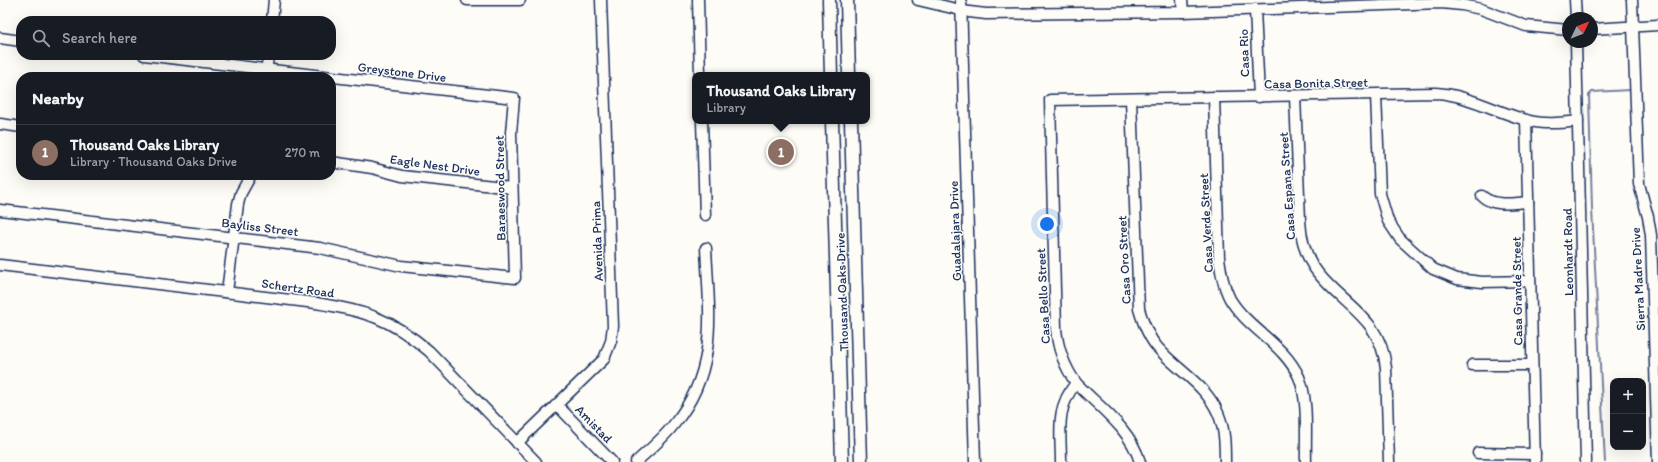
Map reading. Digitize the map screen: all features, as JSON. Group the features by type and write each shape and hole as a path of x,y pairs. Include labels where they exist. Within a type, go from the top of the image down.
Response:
{"main road":[{"path":"829,0 831,72"},
{"path":"847,0 849,72"},
{"name":"Thousand Oaks Drive","path":"832,124 842,462"},
{"name":"Thousand Oaks Drive","path":"850,124 861,462"}],"street":[{"path":"272,16 274,0"},
{"path":"467,0 520,0"},
{"name":"Avenida Prima","path":"517,443 604,359 611,341 613,318 602,0"},
{"path":"698,0 700,72"},
{"path":"918,0 961,5 986,14 1183,12 1441,3 1481,9 1526,26 1562,29"},
{"path":"1182,0 1183,12"},
{"path":"1575,0 1576,12"},
{"name":"Sierra Madre Drive","path":"1632,0 1639,184 1648,217 1651,235 1658,462"},
{"name":"Guadalajara Drive","path":"961,5 975,462"},
{"name":"Casa Rio","path":"1255,9 1259,97"},
{"path":"1598,29 1658,25"},
{"path":"0,38 16,40"},
{"name":"Leonhardt Road","path":"1576,48 1586,462"},
{"name":"Greystone Drive","path":"178,60 259,72"},
{"path":"266,72 267,60"},
{"name":"Greystone Drive","path":"336,80 514,98"},
{"name":"Casa Bonita Street","path":"1050,100 1449,94 1466,98 1526,120 1540,123 1578,121"},
{"path":"1376,95 1380,194 1385,215 1395,234 1426,263 1449,276 1466,281 1482,282 1530,281"},
{"name":"Casa Espana Street","path":"1295,96 1302,240 1308,257 1318,273 1366,320 1380,342 1386,368 1388,462"},
{"name":"Baraeswood Street","path":"514,98 511,133 515,278"},
{"name":"Casa Verde Street","path":"1214,98 1219,258 1223,282 1229,298 1234,305 1281,350 1298,376 1303,391 1306,462"},
{"name":"Casa Oro Street","path":"1131,99 1138,300 1141,318 1148,334 1159,349 1200,387 1214,405 1223,428 1225,462"},
{"name":"Casa Bello Street","path":"1050,100 1056,329 1061,357 1076,383 1126,433 1135,447 1140,462"},
{"name":"Casa Grande Street","path":"1526,120 1535,458"},
{"path":"0,124 16,126"},
{"path":"702,124 705,215"},
{"name":"Eagle Nest Drive","path":"336,163 372,168 402,176 512,188"},
{"path":"227,292 241,193 248,180"},
{"path":"1482,196 1489,202 1496,203 1528,202"},
{"name":"Bayliss Street","path":"0,210 327,249 401,266 515,278"},
{"path":"636,462 665,436 684,412 696,391 704,369 709,339 706,248"},
{"name":"Schertz Road","path":"0,265 349,308 378,317 416,340 428,351 536,462"},
{"path":"1472,365 1532,365"},
{"path":"1062,462 1061,409 1064,400 1076,383"},
{"name":"Amistad","path":"557,405 612,462"},
{"path":"1478,454 1535,458"}],"waterway":[{"path":"1605,462 1592,209 1589,95 1592,92 1630,90"}],"place":[{"name":"Thousand Oaks Library","path":"781,152"}]}
